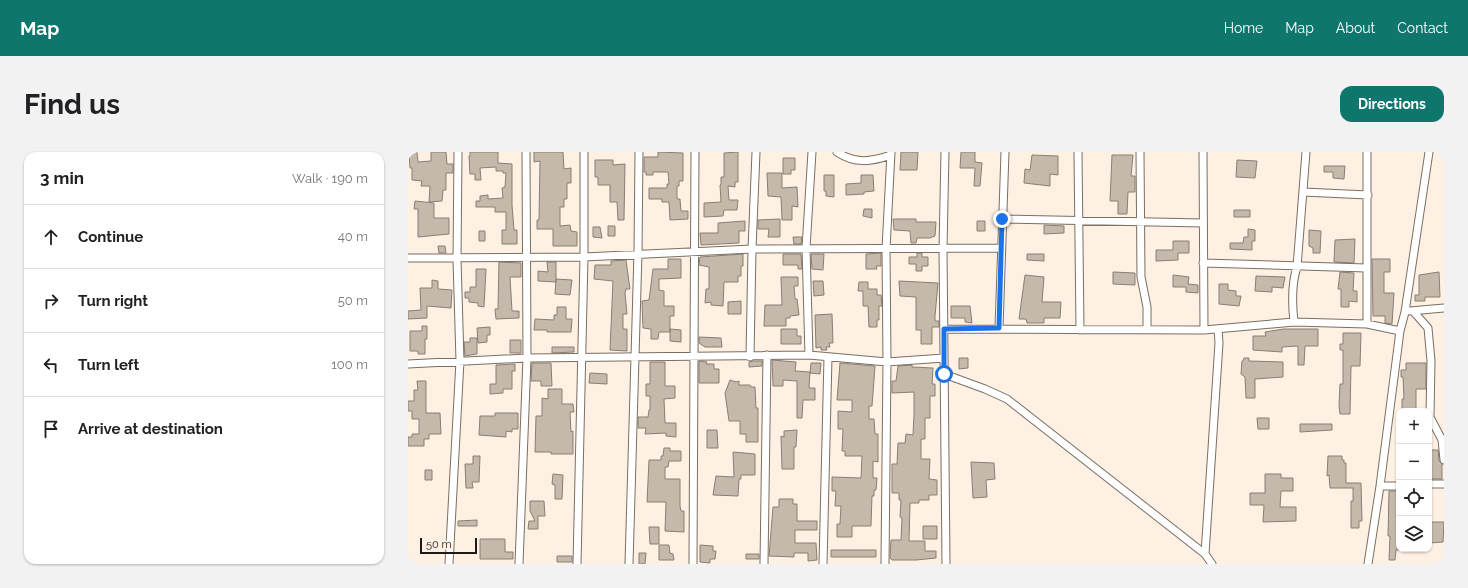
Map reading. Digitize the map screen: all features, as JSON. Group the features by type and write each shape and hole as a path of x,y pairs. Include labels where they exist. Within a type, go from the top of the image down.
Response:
{"street":[{"path":"449,564 460,361 457,258 458,152"},
{"path":"519,564 527,358 525,257 526,152"},
{"path":"577,564 584,257 584,152"},
{"path":"629,564 638,253 639,152"},
{"path":"693,564 695,152"},
{"path":"750,357 756,152"},
{"path":"809,355 806,248 812,152"},
{"path":"837,152 852,160 865,161 874,161 891,154 886,249 887,362 885,564"},
{"path":"945,152 943,249 946,564"},
{"path":"999,328 1005,152"},
{"path":"1078,152 1080,330"},
{"path":"1140,152 1141,277 1147,307 1147,330"},
{"path":"1203,152 1204,330"},
{"path":"1294,322 1292,303 1294,276 1297,267 1306,152"},
{"path":"1367,152 1367,324"},
{"path":"1368,564 1380,486 1400,331 1406,312 1429,152"},
{"path":"1303,192 1368,196"},
{"path":"1002,219 1203,223"},
{"path":"408,258 584,257 638,253 806,248 1001,248"},
{"path":"1203,263 1366,268"},
{"path":"1406,312 1444,308"},
{"path":"1414,311 1428,328 1431,361 1430,417 1442,440 1444,460"},
{"path":"944,329 999,328 1080,330 1204,330 1294,322 1367,324 1400,331"},
{"path":"1205,554 1219,343 1218,329"},
{"path":"408,364 527,358 581,359 809,355 887,362 944,358"},
{"path":"764,564 767,356"},
{"path":"823,564 828,357"},
{"path":"944,374 1007,399 1205,554 1212,564"},
{"path":"1432,484 1444,484"},
{"path":"1380,486 1396,486"}],"building":[{"path":"409,152 417,152 418,162 431,161 431,152 446,152 447,164 453,164 453,173 446,173 446,190 443,190 442,201 429,202 430,186 421,186 422,181 412,180 412,168 410,168"},
{"path":"470,152 498,152 498,163 512,164 512,205 514,230 517,230 517,244 502,244 502,230 506,230 506,212 495,212 495,207 476,207 476,201 480,201 480,196 488,195 488,199 503,198 502,188 505,187 506,173 503,173 503,171 496,171 496,167 480,168 481,180 475,180 475,174 470,174"},
{"path":"534,152 563,152 564,169 571,168 571,183 567,183 567,199 564,199 564,207 560,207 560,226 570,225 571,231 577,232 577,246 553,246 553,229 537,229 537,220 539,220 540,161 534,162"},
{"path":"658,152 683,153 683,181 679,181 679,186 677,186 677,199 680,199 681,211 688,211 688,219 670,220 669,202 662,202 662,199 649,199 649,188 667,188 667,184 669,184 668,172 653,172 653,175 646,175 646,172 644,172 644,157 658,157"},
{"path":"738,152 738,182 735,182 735,187 728,186 729,200 738,200 737,210 724,210 723,216 704,217 704,203 721,202 720,185 721,177 724,177 724,153"},
{"path":"901,152 918,152 917,170 900,170"},
{"path":"961,152 975,152 975,162 982,163 980,186 974,186 975,168 960,168"},
{"path":"1032,155 1058,156 1058,175 1050,174 1050,186 1024,183 1025,169 1030,170"},
{"path":"1112,155 1133,155 1131,176 1135,176 1135,192 1128,192 1127,214 1118,214 1118,201 1110,201"},
{"path":"783,158 795,158 795,170 791,170 791,174 783,174"},
{"path":"595,160 613,160 613,165 625,164 624,220 618,220 617,202 610,202 610,185 598,185 598,177 595,177"},
{"path":"1237,160 1257,161 1255,178 1236,177"},
{"path":"1324,166 1345,166 1344,179 1333,178 1333,172 1324,172"},
{"path":"767,173 782,173 782,188 797,187 798,207 792,206 792,220 782,220 781,197 768,196"},
{"path":"824,175 834,175 834,197 826,196 826,191 824,191"},
{"path":"861,175 873,175 874,191 864,192 864,194 846,195 846,184 861,183"},
{"path":"415,201 434,203 434,218 449,218 449,234 418,237 418,209 414,209"},
{"path":"864,209 872,209 872,218 863,216"},
{"path":"1234,210 1250,210 1250,217 1234,217"},
{"path":"780,219 780,237 768,237 769,229 758,229 758,220"},
{"path":"893,219 916,219 916,222 936,222 935,236 930,238 917,238 916,243 911,243 910,231 894,230"},
{"path":"745,221 745,231 739,231 739,243 701,245 700,233 718,233 718,223"},
{"path":"977,221 985,221 985,231 977,231"},
{"path":"1044,225 1064,226 1064,233 1044,234"},
{"path":"608,226 615,226 615,236 608,236"},
{"path":"593,227 600,227 602,238 593,237"},
{"path":"1248,229 1255,230 1255,241 1252,241 1252,250 1230,249 1230,243 1243,243 1244,237 1248,237"},
{"path":"1309,230 1321,231 1320,253 1313,253 1313,248 1309,246"},
{"path":"479,231 485,231 485,241 479,241"},
{"path":"793,237 802,237 801,244 794,244"},
{"path":"1355,239 1354,263 1334,262 1335,240"},
{"path":"1173,241 1189,241 1189,253 1178,253 1178,260 1156,261 1156,250 1173,250"},
{"path":"438,246 445,246 446,253 439,253"},
{"path":"881,253 881,266 876,266 877,269 866,269 866,254"},
{"path":"917,253 922,253 922,257 928,257 928,266 922,266 922,271 916,271 916,264 909,264 909,257 917,257"},
{"path":"743,254 743,266 741,266 741,276 738,276 738,282 724,282 723,306 711,305 711,302 705,303 706,289 709,289 709,267 699,265 700,257"},
{"path":"783,254 801,254 802,269 798,269 798,265 783,265"},
{"path":"811,254 824,254 823,270 812,269"},
{"path":"1027,254 1044,254 1044,261 1027,260"},
{"path":"668,259 681,259 681,278 659,279 659,290 664,291 664,306 674,306 674,316 670,316 670,332 659,332 658,339 651,339 651,329 643,328 642,301 649,300 653,269 668,269"},
{"path":"1372,259 1390,259 1390,272 1384,272 1384,293 1394,293 1392,324 1385,323 1385,316 1373,316"},
{"path":"626,260 630,289 626,289 625,293 627,314 623,314 623,329 627,329 627,351 610,350 613,281 594,279 595,265 611,265 611,261"},
{"path":"499,262 521,263 521,277 510,277 512,311 519,311 519,318 496,319 495,309 498,309"},
{"path":"547,262 556,262 556,282 538,281 538,271 548,272"},
{"path":"476,269 486,269 484,307 478,306 478,303 469,302 469,298 465,298 465,292 470,292 470,287 476,287"},
{"path":"1113,272 1135,273 1135,285 1113,284"},
{"path":"1340,272 1354,273 1353,291 1357,291 1357,302 1349,301 1349,307 1341,307 1341,289 1338,289"},
{"path":"1439,272 1440,297 1425,297 1425,301 1415,301 1415,295 1419,295 1419,275"},
{"path":"1025,275 1044,277 1042,302 1061,302 1060,318 1044,318 1044,323 1027,323 1026,319 1019,319"},
{"path":"1173,275 1189,277 1188,284 1198,285 1198,293 1186,292 1186,287 1173,287"},
{"path":"1256,276 1285,277 1283,288 1272,287 1272,292 1255,291"},
{"path":"781,277 798,277 798,286 794,286 795,299 797,299 799,315 786,318 786,326 764,326 765,305 782,305"},
{"path":"556,279 572,280 570,295 555,294"},
{"path":"432,280 438,281 438,289 452,290 451,308 427,306 427,318 408,319 408,311 421,310 420,288 432,288"},
{"path":"813,281 823,281 824,295 814,296"},
{"path":"899,281 938,283 935,321 939,321 939,327 932,327 932,344 921,344 921,330 916,330 916,297 900,296"},
{"path":"859,282 868,282 868,289 877,289 877,295 881,295 882,306 879,306 879,320 877,320 877,327 869,327 868,306 863,306 863,291 858,291"},
{"path":"1219,284 1228,284 1228,290 1236,291 1236,296 1241,296 1239,306 1219,304"},
{"path":"741,301 741,314 728,314 728,302"},
{"path":"951,306 970,306 972,323 965,322 965,318 951,318"},
{"path":"557,307 566,307 566,319 572,319 571,332 547,332 547,330 534,330 535,319 554,320 554,315 557,315"},
{"path":"832,314 833,343 829,343 830,347 826,347 827,350 821,350 821,347 816,348 815,315"},
{"path":"422,326 427,326 425,354 418,354 418,351 410,351 410,331 422,331"},
{"path":"490,327 490,335 487,335 487,342 478,343 477,328"},
{"path":"670,329 681,330 681,342 670,341"},
{"path":"781,329 797,329 797,336 801,336 801,344 781,344"},
{"path":"1284,329 1318,329 1318,346 1305,346 1304,365 1298,365 1298,346 1282,347 1282,352 1253,350 1253,336 1266,336 1265,332"},
{"path":"1343,333 1361,333 1360,366 1351,366 1350,414 1340,414 1339,406 1340,384 1343,384 1343,350 1340,350 1340,344 1343,344"},
{"path":"699,337 721,338 722,347 705,347 699,343"},
{"path":"470,338 477,338 477,354 465,356 464,342 470,342"},
{"path":"510,340 521,340 521,353 510,353"},
{"path":"552,347 574,347 574,352 552,353"},
{"path":"959,358 968,358 968,368 959,369"},
{"path":"1244,358 1249,358 1249,361 1283,362 1283,377 1255,379 1255,398 1246,398 1245,377 1241,374 1242,361"},
{"path":"772,360 796,362 795,371 810,372 809,388 815,388 815,400 803,400 802,418 797,418 797,381 783,380 783,386 773,386"},
{"path":"699,361 707,362 706,364 714,364 714,369 719,369 719,383 699,383"},
{"path":"762,361 762,366 749,367 749,362"},
{"path":"650,362 665,362 665,386 675,386 675,398 664,399 665,423 676,423 676,437 666,436 666,433 645,434 646,428 638,428 638,417 648,417 650,410 650,396 646,396 646,384 650,384"},
{"path":"532,363 551,363 552,386 541,386 541,381 531,381"},
{"path":"811,363 821,363 820,374 810,373"},
{"path":"840,363 875,366 872,406 869,406 869,419 874,419 875,434 878,434 878,462 873,461 873,478 877,478 876,490 874,490 874,496 872,496 871,526 852,526 852,537 837,537 837,524 840,524 841,506 835,506 836,491 832,491 832,477 861,478 862,456 845,456 845,451 842,451 843,429 838,429 838,411 852,412 852,400 837,400"},
{"path":"1406,363 1426,363 1426,389 1416,389 1416,408 1402,408 1402,399 1404,399 1403,377 1401,377 1401,370 1406,370"},
{"path":"515,364 515,371 512,371 512,389 503,389 503,393 490,394 490,384 496,384 496,365"},
{"path":"912,365 912,367 933,368 932,384 935,384 935,396 930,396 930,418 925,418 925,439 921,439 921,459 930,459 929,479 937,480 937,495 929,495 929,500 919,500 919,503 910,503 909,541 925,541 925,551 936,551 936,558 892,560 890,558 891,540 901,540 902,518 900,517 901,500 899,500 899,493 892,493 892,464 897,464 898,443 905,443 906,434 913,435 914,392 892,393 892,381 896,381 898,366"},
{"path":"590,373 607,374 607,384 589,383"},
{"path":"730,380 736,382 739,381 739,385 750,385 751,387 755,387 756,408 758,408 758,442 746,442 746,434 740,434 740,421 729,421 725,393"},
{"path":"417,381 426,381 426,413 440,413 441,434 429,434 429,439 424,439 424,446 408,446 408,437 412,437 412,434 419,434 419,419 412,419 412,411 408,411 408,401 414,401 414,390 418,390"},
{"path":"548,389 562,389 562,404 573,404 574,412 570,412 571,432 573,431 573,454 535,452 536,416 542,416 542,398 548,399"},
{"path":"495,413 518,413 518,429 512,429 512,432 506,431 506,437 479,435 480,416 495,416"},
{"path":"1257,418 1269,418 1269,429 1258,429"},
{"path":"1300,424 1332,424 1332,430 1300,432"},
{"path":"707,430 717,430 718,448 707,448"},
{"path":"797,430 796,447 794,447 794,469 782,469 781,436 784,437 784,431"},
{"path":"664,448 670,448 670,451 681,451 681,461 669,461 668,467 665,467 665,479 680,479 680,506 681,511 684,511 684,532 665,531 666,502 647,502 649,460 661,460"},
{"path":"1432,450 1438,450 1439,461 1442,464 1442,479 1432,479"},
{"path":"733,452 755,454 755,475 741,475 741,479 739,479 738,496 713,495 716,476 734,477"},
{"path":"473,456 480,456 479,482 472,482 473,488 466,488 465,464 473,464"},
{"path":"1328,456 1342,456 1342,460 1346,463 1346,483 1361,483 1362,521 1359,521 1359,528 1351,528 1351,501 1353,501 1353,488 1330,488 1329,475 1327,476"},
{"path":"971,462 994,463 995,479 986,480 987,497 973,498"},
{"path":"425,470 432,470 432,480 425,480"},
{"path":"553,474 563,475 562,499 555,499 555,485 552,484"},
{"path":"1265,474 1281,474 1281,478 1293,478 1293,491 1281,491 1280,507 1296,507 1296,521 1263,522 1264,505 1250,505 1250,493 1265,493"},
{"path":"1389,491 1396,491 1395,560 1389,560 1390,536 1388,536"},
{"path":"779,499 793,499 793,504 797,504 797,521 817,521 817,530 795,530 795,543 816,543 817,560 808,561 808,553 794,553 794,557 769,556 773,507 779,507"},
{"path":"530,501 544,501 545,516 538,516 538,529 528,529 529,521 535,521 530,511"},
{"path":"477,520 477,526 458,526 458,521"},
{"path":"1432,522 1444,522 1443,542 1432,543"},
{"path":"923,526 937,526 937,539 923,539"},
{"path":"649,527 659,527 659,544 650,544"},
{"path":"480,539 505,539 505,552 513,552 513,559 480,559"},
{"path":"659,545 669,545 670,553 673,554 674,560 659,560"},
{"path":"700,545 713,546 713,551 716,551 715,559 710,559 710,563 700,562"},
{"path":"831,550 876,550 876,557 831,557"},
{"path":"639,553 646,553 645,564 639,564"},
{"path":"746,554 759,554 759,559 746,559"},
{"path":"557,556 572,556 572,562 557,562"}],"route":[{"path":"944,374 944,329 999,328 1002,219"}]}
